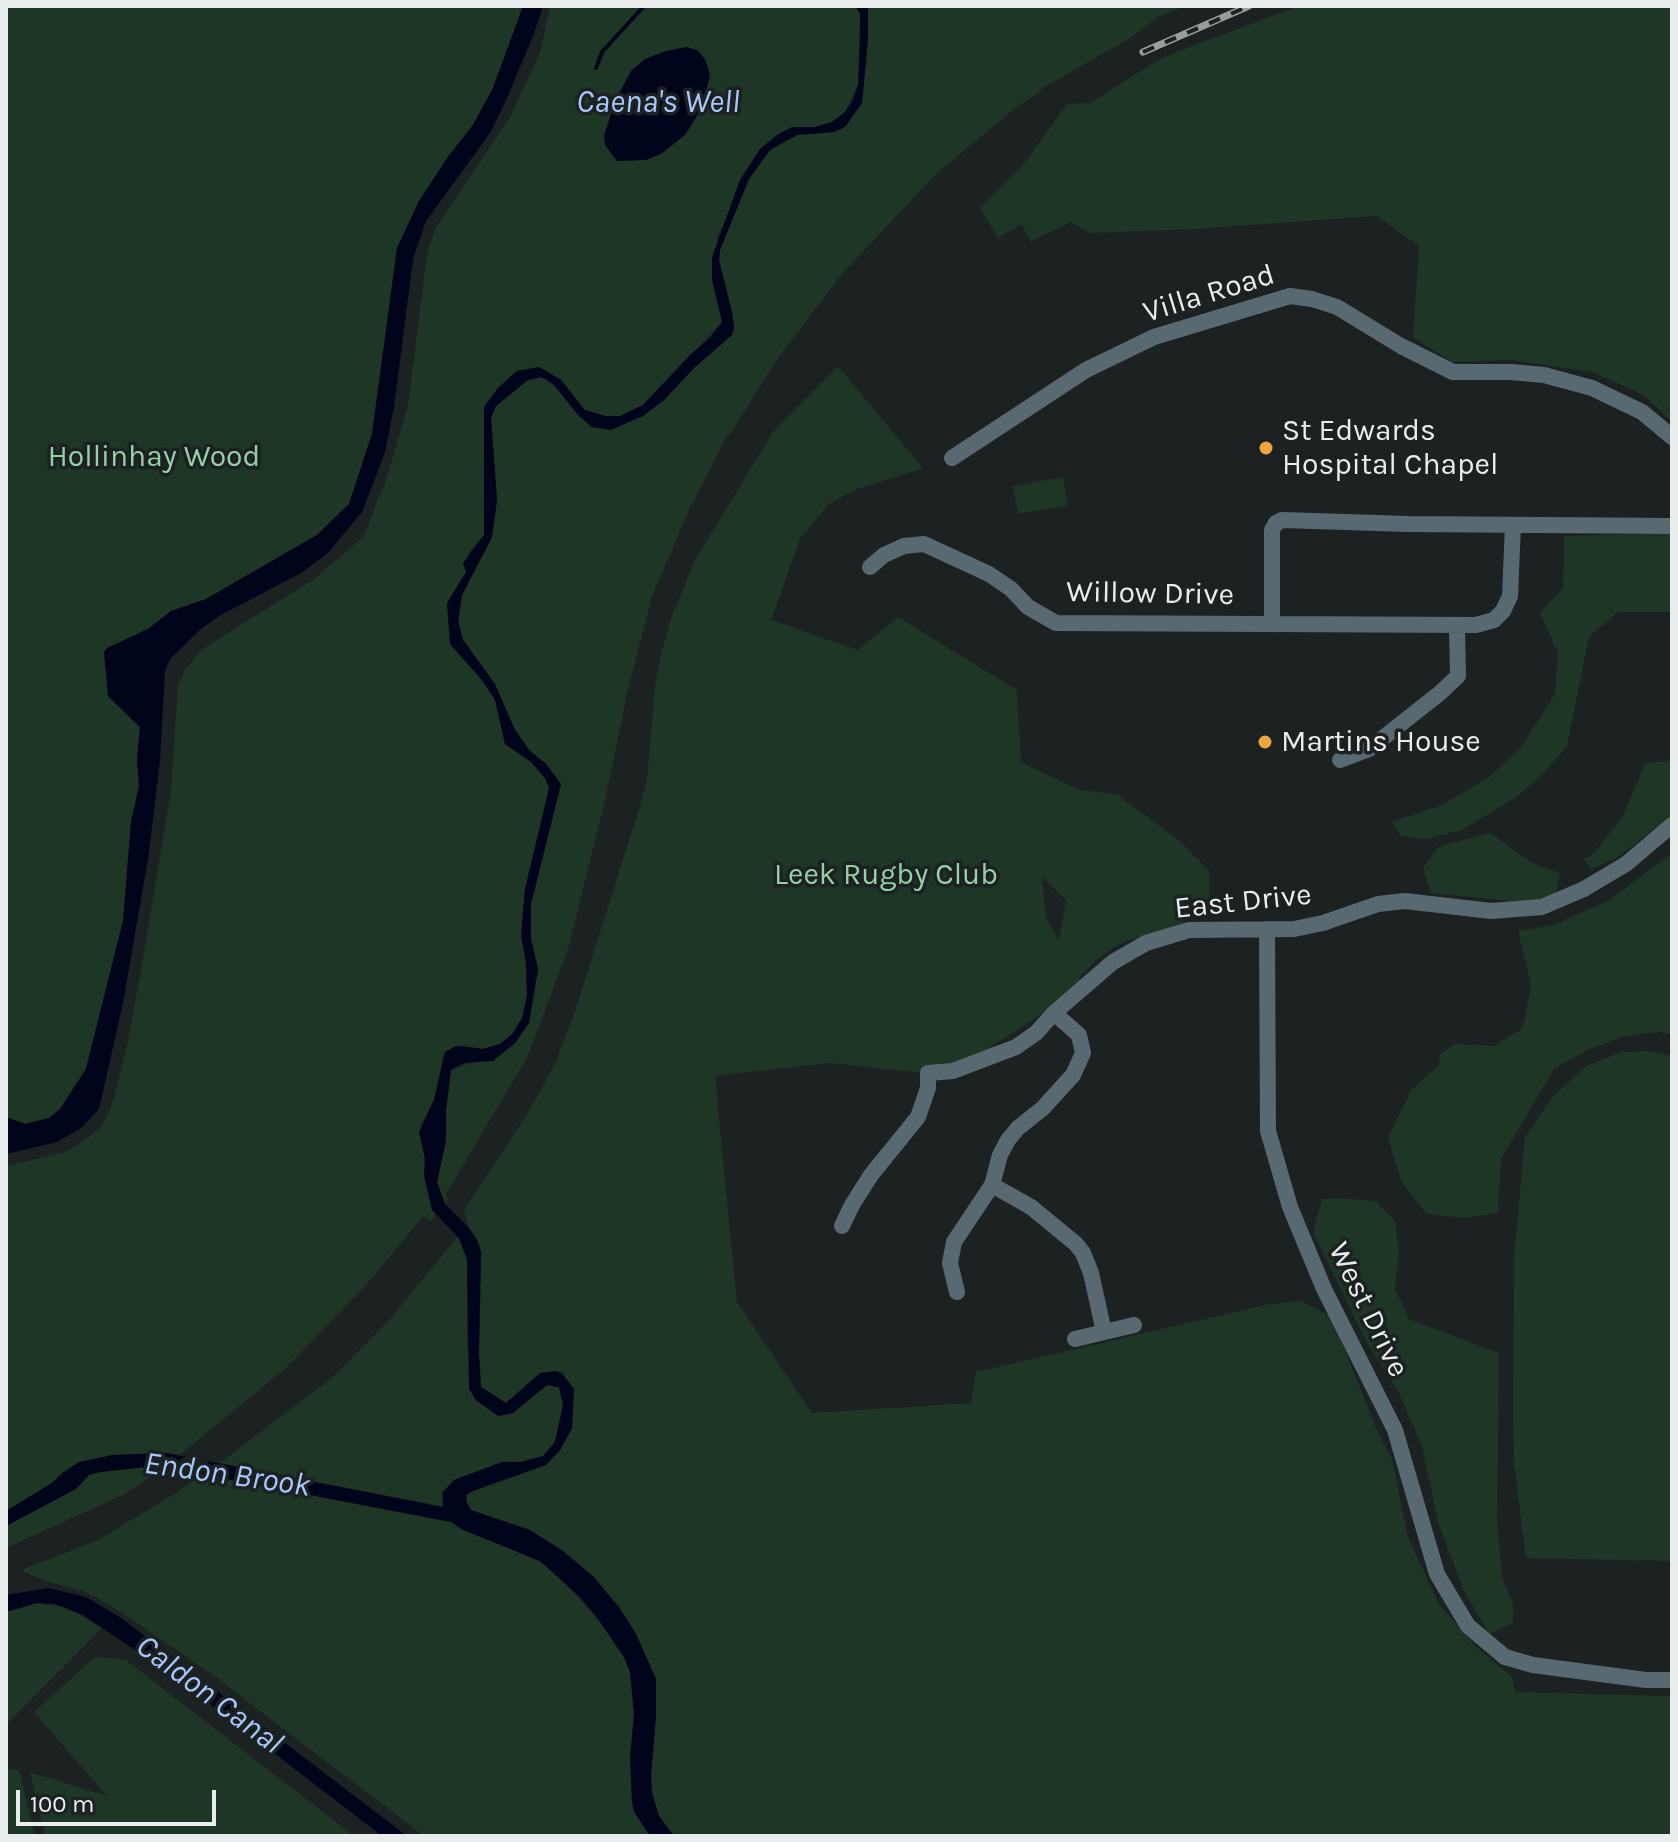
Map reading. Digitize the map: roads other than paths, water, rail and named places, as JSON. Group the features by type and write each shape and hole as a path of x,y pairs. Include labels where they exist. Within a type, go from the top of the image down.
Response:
{"street":[{"name":"Villa Road","path":"952,458 1086,370 1154,337 1290,296 1337,307 1401,346 1453,372 1544,375 1592,388 1642,412 1672,437"},
{"path":"1272,624 1272,530 1282,520 1672,526"},
{"name":"Willow Drive","path":"870,567 884,555 904,546 924,544 989,574 1011,589 1028,607 1056,623 1476,625 1494,620 1503,611 1510,596 1513,525"},
{"path":"1340,760 1369,749 1458,676 1457,626"},
{"name":"East Drive","path":"842,1226 871,1175 918,1117 928,1088 928,1073 953,1071 1016,1047 1036,1033 1054,1013 1113,962 1146,943 1189,930 1294,929 1323,923 1378,904 1405,901 1491,911 1542,907 1584,889 1626,864 1672,825"},
{"name":"West Drive","path":"1267,929 1268,1131 1290,1207 1324,1289 1395,1430 1437,1574 1468,1626 1505,1657 1533,1665 1646,1680 1672,1680"},
{"path":"957,1292 950,1263 954,1242 992,1185 1000,1155 1008,1140 1073,1075 1083,1053 1079,1035 1054,1013"},
{"path":"992,1185 1031,1207 1083,1253 1091,1273 1104,1332"},
{"path":"1075,1339 1134,1325"}],"water":[{"path":"523,6 543,6 507,98 490,133 426,221 413,259 394,407 385,452 362,512 328,553 301,573 219,616 201,629 170,659 165,671 160,761 148,859 123,1003 99,1109 81,1128 57,1142 6,1154 6,1117 25,1124 49,1118 60,1109 86,1069 123,921 131,822 139,786 137,760 140,727 108,696 104,652 148,629 171,611 206,599 317,535 349,504 372,434 397,248 419,201 473,125 493,88"},
{"name":"Endon Brook","path":"855,6 868,7 862,103 845,127 834,132 797,135 770,150 749,179 720,250 719,260 732,312 732,335 694,368 664,400 643,416 611,430 592,427 554,385 542,377 528,380 496,406 491,418 497,500 492,537 462,595 458,621 463,640 495,684 514,728 529,750 546,764 561,784 531,904 531,939 538,969 529,1023 515,1043 493,1061 464,1063 451,1070 446,1140 437,1182 445,1204 469,1228 481,1251 481,1387 506,1403 540,1373 555,1371 562,1373 574,1389 572,1428 560,1450 546,1465 475,1490 467,1494 466,1501 471,1510 530,1530 563,1551 593,1576 619,1607 636,1634 656,1679 652,1793 659,1816 674,1836 650,1836 634,1812 632,1802 630,1758 634,1714 630,1672 624,1657 580,1597 540,1561 463,1530 451,1522 196,1473 147,1467 89,1475 76,1489 6,1526 6,1511 79,1462 113,1455 166,1453 443,1507 442,1493 454,1480 502,1462 521,1462 543,1456 555,1442 563,1405 559,1387 547,1385 513,1413 498,1416 476,1400 469,1389 467,1260 459,1238 432,1210 419,1132 434,1100 445,1052 456,1046 483,1049 500,1044 512,1034 522,1018 527,996 521,935 525,889 549,788 545,778 531,762 505,744 495,700 450,644 447,603 466,572 463,563 484,535 484,407 498,388 517,371 539,367 561,380 585,410 605,416 620,416 643,405 710,338 722,322 712,280 712,257 740,180 760,149 777,135 792,127 815,127 832,122 852,102 858,85 860,39 860,13"},
{"name":"Caena's Well","path":"686,47 697,50 705,59 710,75 702,108 685,135 661,154 646,160 617,161 605,145 604,135 616,99 631,71 645,59"},
{"name":"Caldon Canal","path":"48,1588 86,1597 121,1618 407,1836 382,1836 175,1677 83,1615 55,1604 37,1603 6,1612 6,1595"}],"waterway":[{"path":"596,68 602,52 644,6"}],"railway":[{"path":"1143,52 1249,6"}],"place":[{"name":"St Edwards Hospital Chapel","path":"1266,448"},
{"name":"Martins House","path":"1265,742"}],"park label":[{"name":"Hollinhay Wood","path":"154,457"},
{"name":"Leek Rugby Club","path":"886,875"}]}
